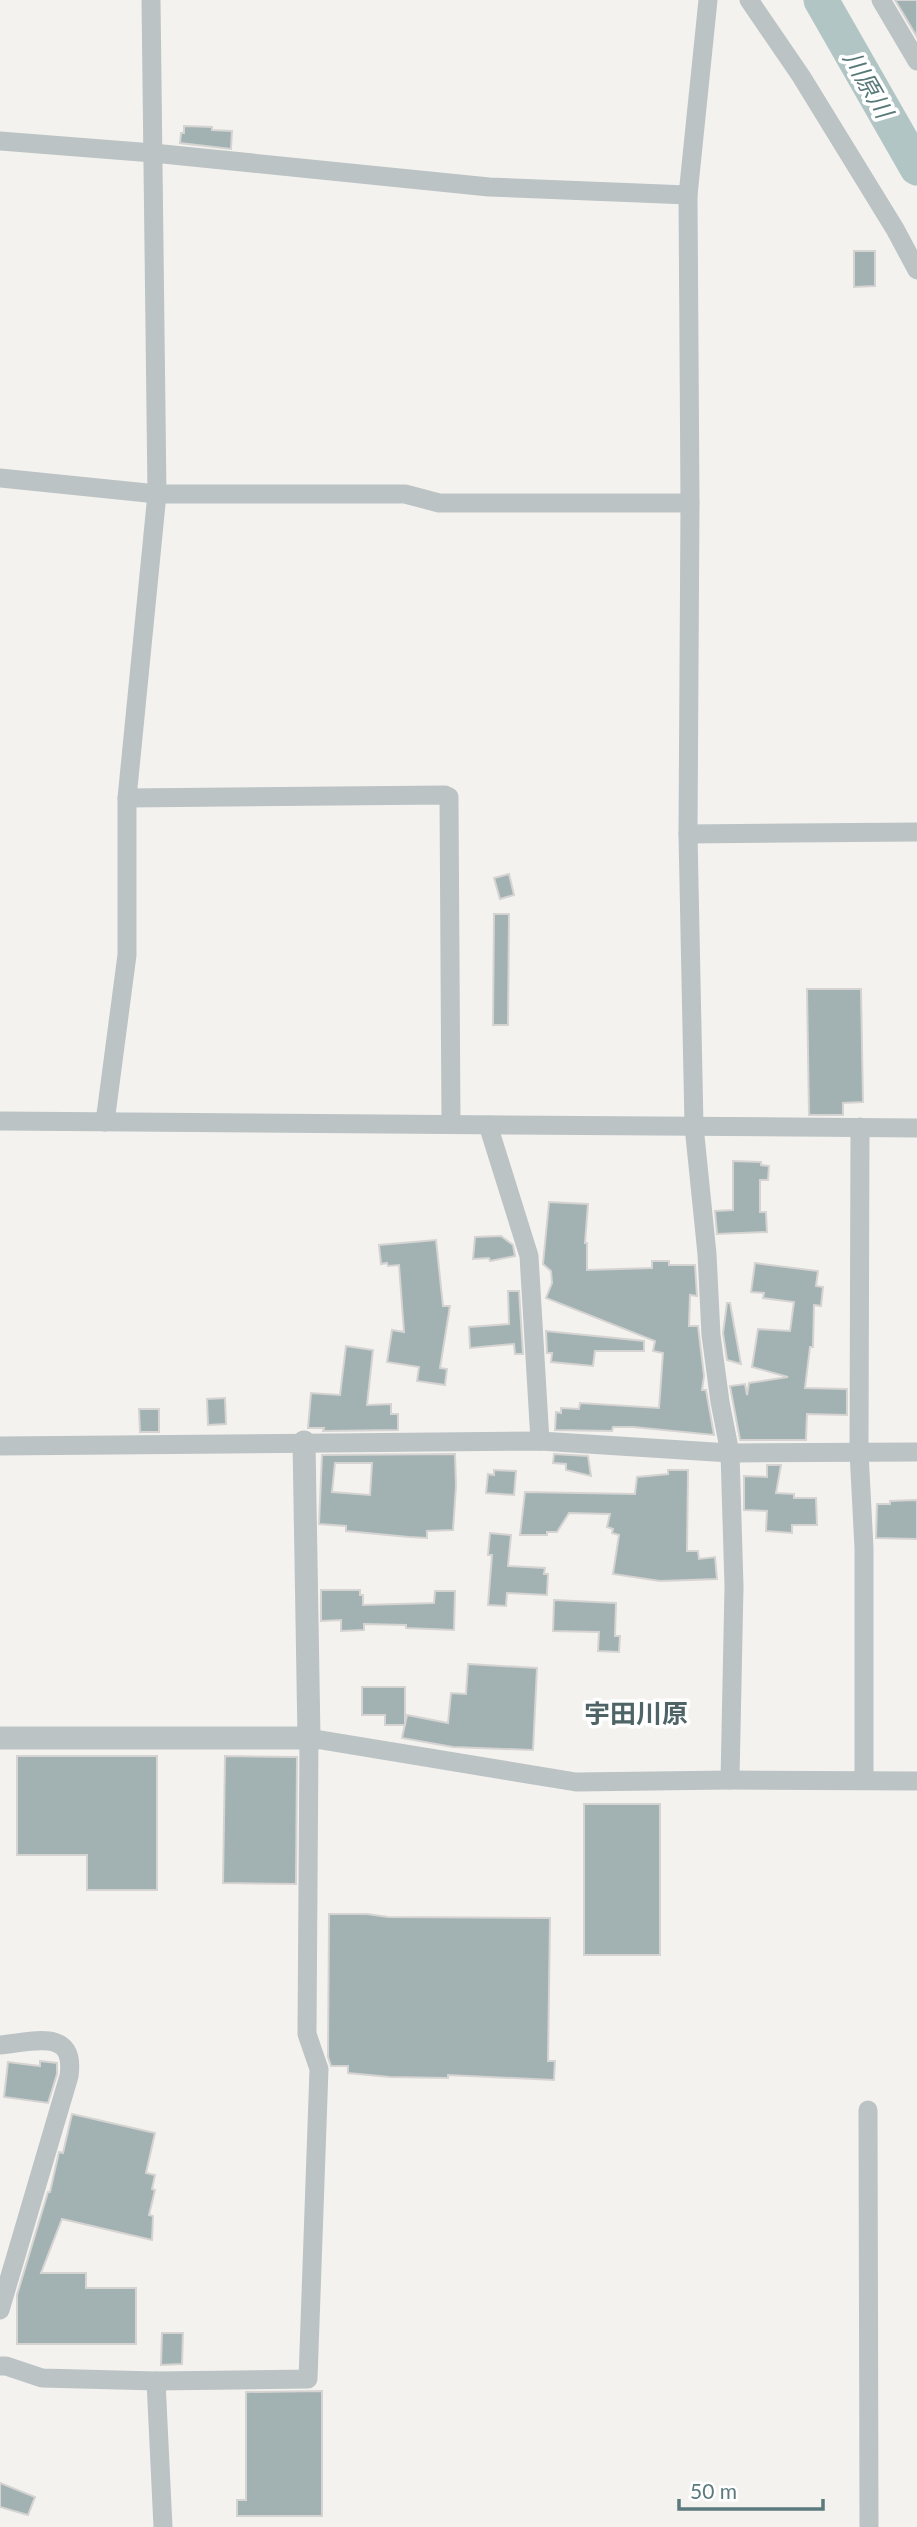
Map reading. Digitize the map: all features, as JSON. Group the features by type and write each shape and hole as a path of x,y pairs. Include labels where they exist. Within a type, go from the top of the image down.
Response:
{"street":[{"path":"105,1122 127,955 127,798 157,494 151,0"},
{"path":"708,0 688,195 688,834 694,1126 707,1254 711,1335 730,1453 734,1586 730,1780"},
{"path":"749,0 801,76 895,229 917,270"},
{"path":"881,0 917,61"},
{"path":"0,141 153,153 489,187 688,195"},
{"path":"0,478 157,494 405,494 439,503 690,503"},
{"path":"127,798 449,797 452,1124"},
{"path":"688,834 917,832"},
{"path":"0,1121 917,1128"},
{"path":"488,1125 529,1256 540,1441"},
{"path":"860,1127 859,1452 864,1548 864,1780"},
{"path":"0,1446 540,1441 730,1453 917,1452"},
{"path":"0,2366 42,2378 156,2381 308,2379 319,2069 307,2034 309,1738 304,1442"},
{"path":"0,1738 309,1738 576,1782 917,1781"},
{"path":"0,2045 52,2040 69,2053 71,2062 0,2310"},
{"path":"869,2110 869,2527"},
{"path":"156,2381 163,2527"}],"building":[{"path":"895,0 917,0 917,37"},
{"path":"184,126 232,131 231,149 180,143"},
{"path":"854,251 875,251 875,286 854,287"},
{"path":"509,874 514,895 500,899 494,878"},
{"path":"494,914 509,914 508,1025 493,1025"},
{"path":"807,989 861,989 863,1102 843,1103 843,1115 809,1115"},
{"path":"733,1161 761,1162 761,1165 769,1166 768,1180 760,1180 760,1212 766,1212 767,1232 717,1234 715,1211 733,1210"},
{"path":"549,1202 588,1204 585,1243 587,1270 652,1268 652,1261 669,1261 669,1265 695,1265 697,1296 690,1295 689,1326 698,1326 704,1376 702,1390 706,1390 714,1435 633,1427 613,1427 612,1431 555,1430 556,1412 561,1413 561,1408 579,1409 580,1403 659,1408 663,1353 653,1351 655,1341 546,1298 552,1283 551,1271 543,1264"},
{"path":"501,1236 513,1245 515,1256 490,1261 489,1258 473,1259 475,1237"},
{"path":"436,1240 443,1306 450,1306 440,1368 447,1369 445,1385 417,1381 419,1367 387,1362 392,1330 404,1332 399,1265 381,1264 379,1245"},
{"path":"755,1263 818,1271 816,1286 823,1287 821,1306 814,1305 813,1347 810,1347 805,1388 847,1389 847,1415 807,1414 806,1440 740,1440 730,1386 745,1384 747,1395 749,1383 788,1377 752,1367 758,1329 790,1331 794,1302 763,1298 764,1293 751,1292"},
{"path":"508,1291 519,1291 523,1354 515,1354 514,1344 470,1348 469,1327 509,1324"},
{"path":"727,1303 730,1303 741,1364 727,1360 723,1333"},
{"path":"546,1331 644,1341 644,1351 595,1351 593,1366 551,1362 552,1353 547,1353"},
{"path":"346,1346 373,1350 367,1405 391,1404 391,1414 398,1414 398,1430 323,1431 324,1428 308,1428 311,1393 340,1395"},
{"path":"225,1398 226,1424 208,1425 207,1399"},
{"path":"139,1409 159,1409 159,1432 140,1432"},
{"path":"455,1454 453,1530 427,1531 427,1538 346,1531 346,1526 319,1524 322,1455","holes":["335,1463 372,1463 370,1495 332,1492"]},
{"path":"554,1454 588,1456 591,1476 566,1470 566,1464 553,1463"},
{"path":"767,1465 781,1465 776,1493 794,1494 794,1498 816,1498 817,1525 792,1525 792,1533 766,1531 767,1511 744,1510 744,1476 767,1477"},
{"path":"494,1470 516,1471 514,1495 486,1493 488,1474 494,1475"},
{"path":"668,1470 688,1470 687,1551 698,1551 699,1559 715,1557 717,1579 660,1581 613,1574 619,1535 612,1533 613,1529 607,1527 610,1514 569,1513 557,1532 547,1532 547,1535 520,1535 525,1492 635,1494 637,1477 668,1474"},
{"path":"917,1500 917,1539 876,1538 877,1504"},
{"path":"490,1533 511,1535 508,1566 545,1568 544,1574 548,1574 547,1595 507,1593 506,1606 488,1605 492,1555 488,1555"},
{"path":"321,1590 360,1590 363,1605 434,1603 435,1591 455,1591 454,1630 364,1624 364,1630 341,1631 341,1620 321,1621"},
{"path":"554,1600 616,1603 615,1636 620,1636 619,1652 598,1651 599,1632 553,1631"},
{"path":"468,1664 537,1668 533,1750 453,1747 402,1738 407,1715 448,1723 451,1693 466,1694"},
{"path":"362,1687 405,1687 405,1725 385,1725 385,1715 362,1715"},
{"path":"17,1756 157,1756 157,1890 87,1890 87,1855 17,1855"},
{"path":"225,1756 297,1757 296,1884 223,1883"},
{"path":"584,1804 660,1804 660,1955 584,1955"},
{"path":"329,1914 550,1918 548,2061 555,2061 554,2080 448,2075 448,2078 390,2077 348,2073 348,2066 331,2066 328,2057"},
{"path":"40,2061 57,2063 57,2074 48,2103 4,2097 8,2062 40,2066"},
{"path":"72,2114 155,2133 146,2173 155,2175 152,2189 155,2190 149,2215 153,2216 152,2240 62,2219 41,2273 86,2273 86,2288 136,2288 136,2344 17,2344 17,2295 50,2192 59,2152 63,2153"},
{"path":"162,2333 183,2333 182,2364 161,2365"},
{"path":"322,2391 322,2516 237,2516 237,2500 246,2500 246,2392"},
{"path":"0,2483 35,2497 28,2515 0,2507"}],"waterway":[{"name":"川原川","path":"821,0 917,168"}],"district":[{"name":"宇田川原","path":"636,1713"}]}
